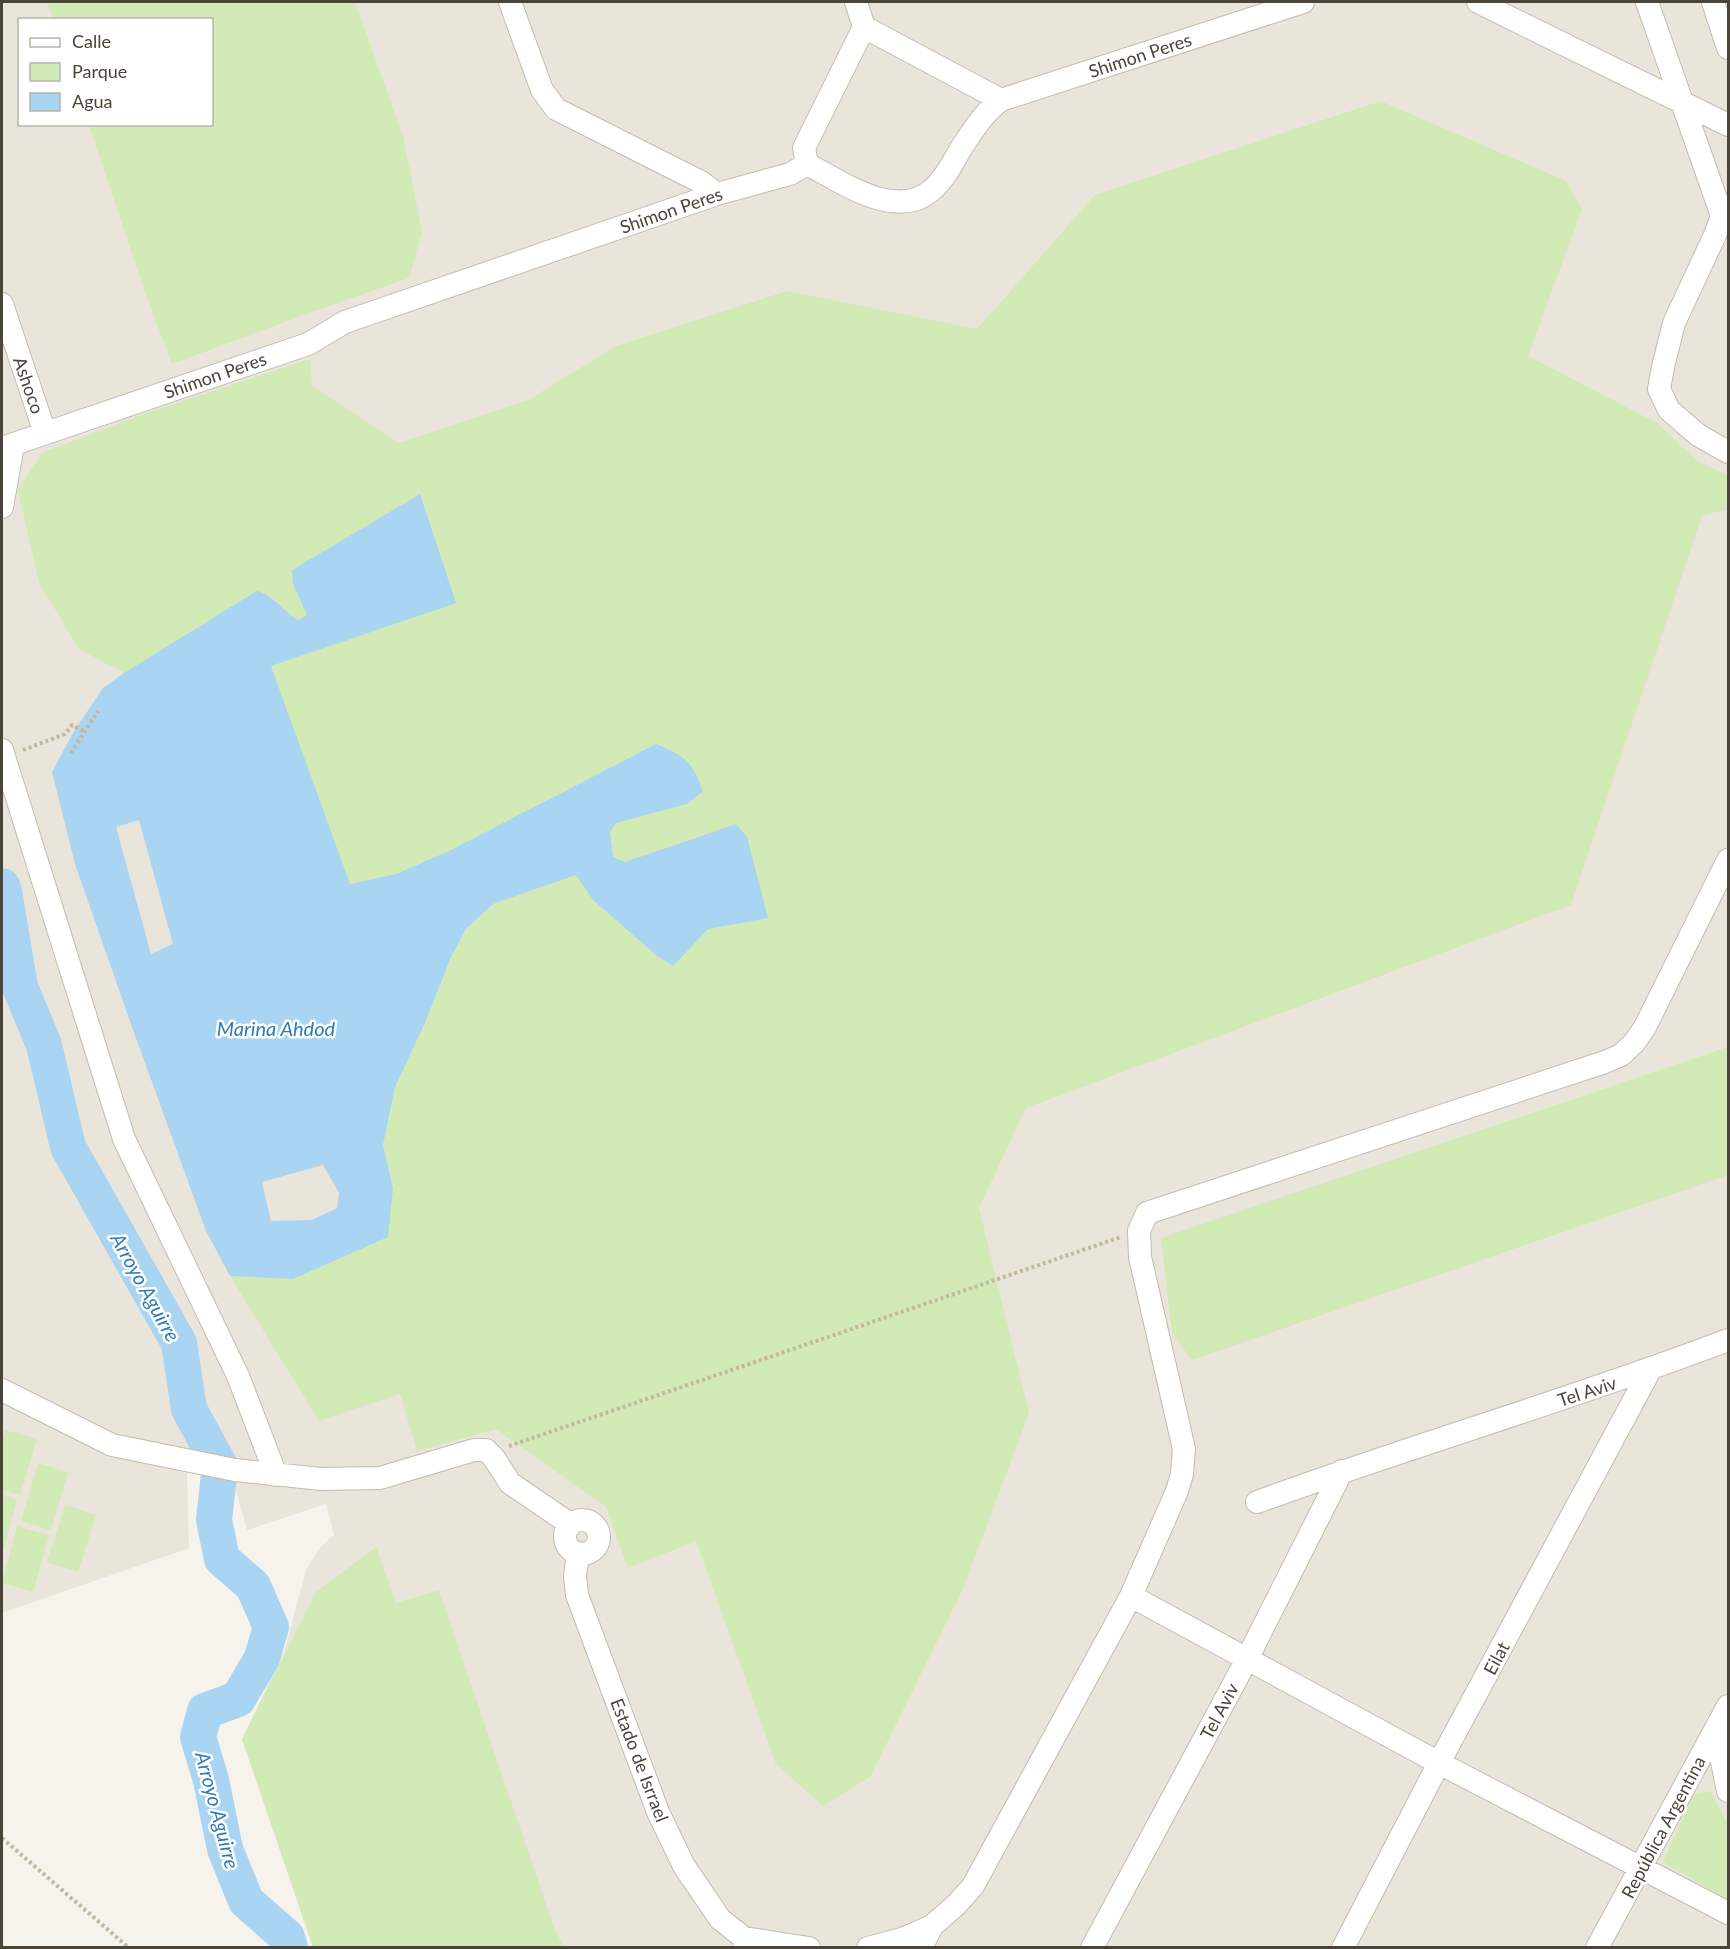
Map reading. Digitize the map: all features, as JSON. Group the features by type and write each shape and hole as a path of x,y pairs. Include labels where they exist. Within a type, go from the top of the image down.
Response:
{"street":[{"path":"510,2 542,90 556,109 701,182 717,194"},
{"path":"807,165 804,148 864,27 856,2"},
{"name":"Shimon Peres","path":"7,446 308,344 345,322 717,194 790,174 807,165 874,198 906,203 932,190 943,179 972,132 991,108 1001,100 1303,2"},
{"path":"1478,2 1728,125"},
{"path":"1647,2 1722,216 1674,323 1659,389 1669,411 1698,435 1728,452"},
{"path":"1713,2 1728,48"},
{"path":"864,27 1001,100"},
{"name":"Ashoco","path":"2,304 45,433"},
{"path":"2,507 7,446"},
{"path":"3,754 124,1139 238,1376 276,1475"},
{"path":"868,1947 902,1939 932,1926 973,1886 1131,1596 1177,1491 1182,1474 1184,1449 1140,1257 1139,1231 1147,1213 1621,1055 1634,1043 1655,1011 1728,860"},
{"name":"Tel Aviv","path":"1257,1502 1650,1370 1728,1340"},
{"name":"Eilat","path":"1343,1947 1650,1370"},
{"path":"2,1390 112,1445 235,1470 321,1479 380,1478 474,1450 486,1450"},
{"name":"Estado de Isrrael","path":"486,1450 510,1483 570,1524 565,1538 569,1548 578,1553 577,1595 658,1812 684,1866 720,1919 745,1943"},
{"name":"Tel Aviv","path":"1092,1947 1247,1659 1342,1472"},
{"path":"1131,1596 1439,1763 1728,1913"},
{"path":"1724,1714 1720,1752 1728,1791"},
{"name":"República Argentina","path":"1597,1947 1724,1714"},
{"path":"921,1947 932,1926"},
{"path":"745,1943 809,1947"}],"path":[{"path":"71,753 98,711"},
{"path":"3,754 65,734 72,725 85,732"},
{"path":"486,1450 495,1451 1139,1231"},
{"path":"2,1838 129,1947"}],"shaded area":[{"path":"2,2 1728,2 1728,1947 313,1947 242,1739 285,1649 306,1570 320,1548 334,1535 326,1504 247,1530 233,1479 187,1471 189,1548 2,1613"}],"green space":[{"path":"47,2 355,2 403,136 422,232 409,278 172,364 146,295 89,126 213,126 213,18 53,18"},
{"path":"1381,101 1566,181 1582,209 1528,356 1657,423 1699,462 1728,475 1728,509 1702,516 1571,905 1026,1108 979,1208 1029,1413 963,1589 870,1777 823,1806 776,1764 696,1541 628,1568 606,1507 496,1429 417,1451 400,1394 319,1421 230,1276 293,1279 393,1188 383,1145 395,1087 425,1023 451,957 466,929 493,904 577,875 593,900 657,956 673,966 708,929 768,918 736,824 625,862 613,857 610,832 616,823 687,804 656,744 449,851 396,874 350,884 270,665 455,603 420,494 292,570 308,615 298,620 289,615 275,599 257,592 124,673 79,649 39,583 18,490 42,453 141,415 310,359 312,386 399,443 528,400 616,346 787,291 977,329 1095,195"},
{"path":"1728,1047 1728,1175 1192,1360 1172,1333 1161,1238"},
{"path":"5,1430 37,1439 20,1495 2,1490 2,1442"},
{"path":"38,1463 68,1472 51,1530 21,1521"},
{"path":"2,1495 17,1500 2,1554"},
{"path":"65,1505 96,1515 78,1572 47,1562"},
{"path":"17,1526 49,1535 33,1592 2,1583"},
{"path":"376,1547 396,1603 439,1590 556,1933 565,1947 313,1947 242,1739 316,1592"},
{"path":"1710,1791 1728,1825 1728,1900 1663,1862 1694,1794"}],"water":[{"name":"Marina Ahdod","path":"420,494 456,603 271,666 350,884 396,874 449,851 656,744 686,760 695,772 703,791 687,804 616,823 610,832 613,857 625,862 736,824 747,837 768,918 708,929 673,966 657,956 593,900 576,875 493,904 466,929 451,957 425,1023 395,1087 383,1145 393,1188 388,1237 293,1279 230,1276 206,1231 75,864 52,772 73,733 103,688 257,591 269,596 298,620 307,615 293,584 292,570","holes":["139,820 173,944 151,954 116,827","323,1165 339,1193 337,1208 312,1220 271,1221 262,1182"]}],"waterway":[{"name":"Arroyo Aguirre","path":"2,886 20,987 44,1045 68,1147 179,1343 189,1409 220,1466 214,1520 222,1559 253,1586 271,1627 262,1658 238,1699 205,1711 198,1737 211,1780 225,1849 246,1901 287,1937 290,1948"}]}
